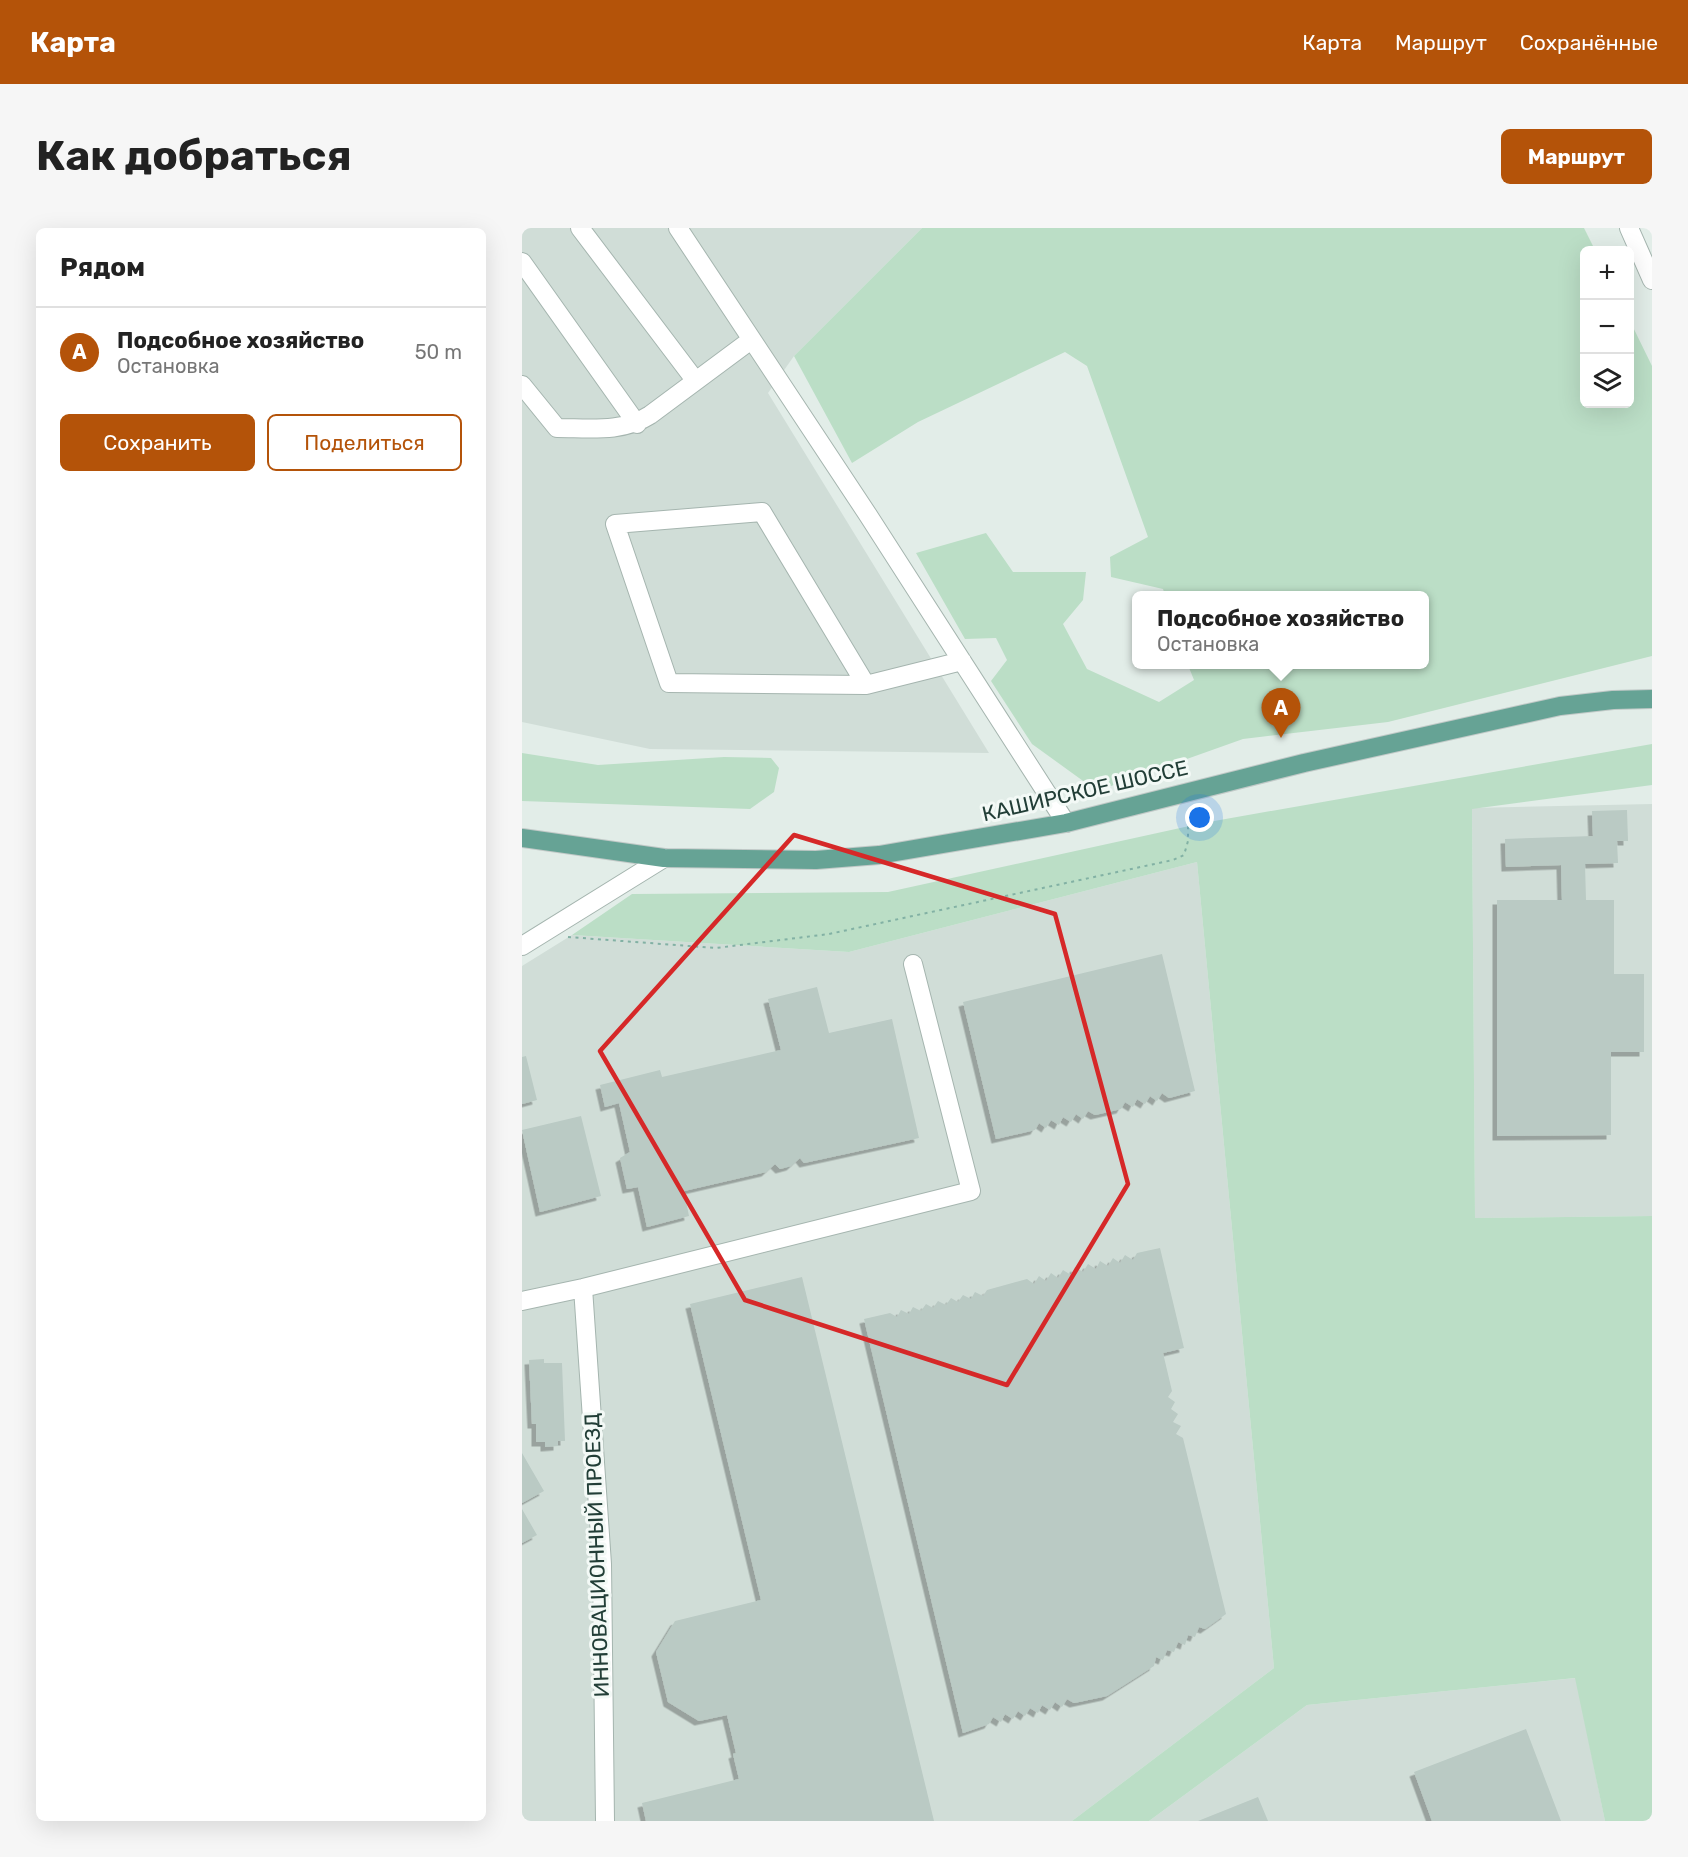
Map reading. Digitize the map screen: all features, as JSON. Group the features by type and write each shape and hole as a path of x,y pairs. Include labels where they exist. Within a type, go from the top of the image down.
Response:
{"main road":[{"name":"КАШИРСКОЕ ШОССЕ","path":"522,838 664,858 816,860 879,855 1066,823 1304,763 1560,706 1613,700 1652,699"}],"street":[{"path":"580,228 695,380"},
{"path":"678,228 1066,823"},
{"path":"1629,228 1652,280"},
{"path":"522,262 637,424"},
{"path":"522,385 557,428 624,428 637,424 751,340"},
{"path":"866,685 762,512 615,524 669,683 866,685 962,661"},
{"path":"522,946 664,858"},
{"path":"522,1300 583,1288 971,1191 913,964"},
{"name":"ИННОВАЦИОННЫЙ ПРОЕЗД","path":"583,1288 602,1564 605,1821"}],"path":[{"path":"541,934 716,948 829,934 1143,867 1184,855 1188,841 1188,792"}],"highlighted area":[{"path":"794,835 1055,914 1128,1184 1007,1385 745,1300 600,1051"}],"shaded area":[{"path":"522,228 922,228 794,356 768,393 989,753 650,749 522,722"},
{"path":"1652,804 1652,1216 1475,1218 1472,808"},
{"path":"1197,862 1274,1668 1072,1821 522,1821 522,966 572,935 849,952"},
{"path":"1576,1678 1605,1821 1149,1821 1307,1705"}],"green space":[{"path":"922,228 1584,228 1593,246 1580,246 1580,408 1634,408 1634,329 1652,366 1652,656 1388,722 1243,739 1097,791 1032,744 991,681 1007,660 996,638 965,639 916,553 986,533 1013,572 1086,572 1083,600 1063,624 1087,669 1159,702 1194,680 1190,669 1429,669 1429,591 1164,591 1111,577 1110,557 1148,537 1087,366 1065,352 918,422 852,463 794,356"},
{"path":"1652,744 1652,785 1472,809 1475,1218 1652,1216 1652,1821 1605,1821 1575,1678 1307,1705 1149,1821 1072,1821 1274,1668 1197,862 849,952 572,935 632,894 888,892 1203,823"},
{"path":"522,753 598,765 724,757 771,758 779,768 774,792 750,809 522,801"}],"building":[{"path":"1627,810 1628,841 1617,841 1618,863 1585,864 1586,900 1614,900 1614,974 1644,974 1644,1052 1611,1052 1611,1135 1497,1136 1497,900 1562,900 1561,865 1506,867 1505,839 1593,836 1592,811"},
{"path":"1162,954 1195,1091 1169,1098 1162,1093 1157,1101 1150,1096 1145,1104 1137,1099 1133,1107 1125,1102 1121,1109 1095,1115 1088,1111 1083,1119 1076,1114 1071,1122 1063,1117 1059,1125 1051,1120 1046,1128 1039,1123 1035,1130 996,1139 963,1002"},
{"path":"817,987 829,1033 892,1019 919,1138 804,1163 800,1158 791,1166 780,1169 775,1164 766,1172 684,1191 689,1216 647,1227 638,1187 627,1189 620,1158 630,1152 619,1103 605,1107 600,1085 660,1070 662,1077 781,1050 768,999"},
{"path":"526,1056 537,1100 522,1104 522,1057"},
{"path":"581,1116 601,1196 540,1212 522,1130"},
{"path":"1160,1248 1184,1348 1163,1353 1172,1391 1168,1397 1175,1402 1171,1409 1178,1414 1173,1422 1181,1426 1176,1434 1183,1438 1226,1614 1205,1629 1199,1627 1195,1637 1188,1635 1185,1645 1178,1642 1174,1652 1167,1650 1163,1660 1156,1657 1154,1666 1107,1696 1074,1703 1067,1699 1062,1707 1055,1702 1050,1710 1042,1705 1038,1713 1030,1708 1025,1716 1018,1711 1013,1719 1005,1714 1001,1722 993,1717 989,1724 963,1733 864,1319 890,1313 897,1317 901,1310 909,1314 913,1307 921,1311 926,1304 933,1308 938,1301 946,1305 951,1298 958,1302 963,1295 971,1299 975,1292 983,1296 987,1290 1027,1279 1034,1284 1039,1276 1046,1281 1051,1273 1058,1278 1063,1270 1071,1275 1075,1267 1083,1272 1088,1264 1096,1269 1100,1261 1108,1266 1113,1258 1120,1263 1125,1255 1133,1260 1137,1253"},
{"path":"802,1277 934,1821 646,1821 642,1803 739,1779 733,1754 736,1753 727,1715 699,1721 668,1702 656,1652 675,1621 761,1600 690,1304"},
{"path":"544,1359 544,1363 562,1363 565,1441 558,1441 558,1446 545,1447 545,1442 536,1442 536,1424 532,1424 529,1360"},
{"path":"522,1453 544,1491 522,1503"},
{"path":"522,1509 537,1535 522,1543"},
{"path":"1526,1729 1561,1821 1432,1821 1414,1772"},
{"path":"1258,1797 1268,1821 1198,1821"}],"place":[{"name":"Подсобное хозяйство","path":"1281,738"}]}
